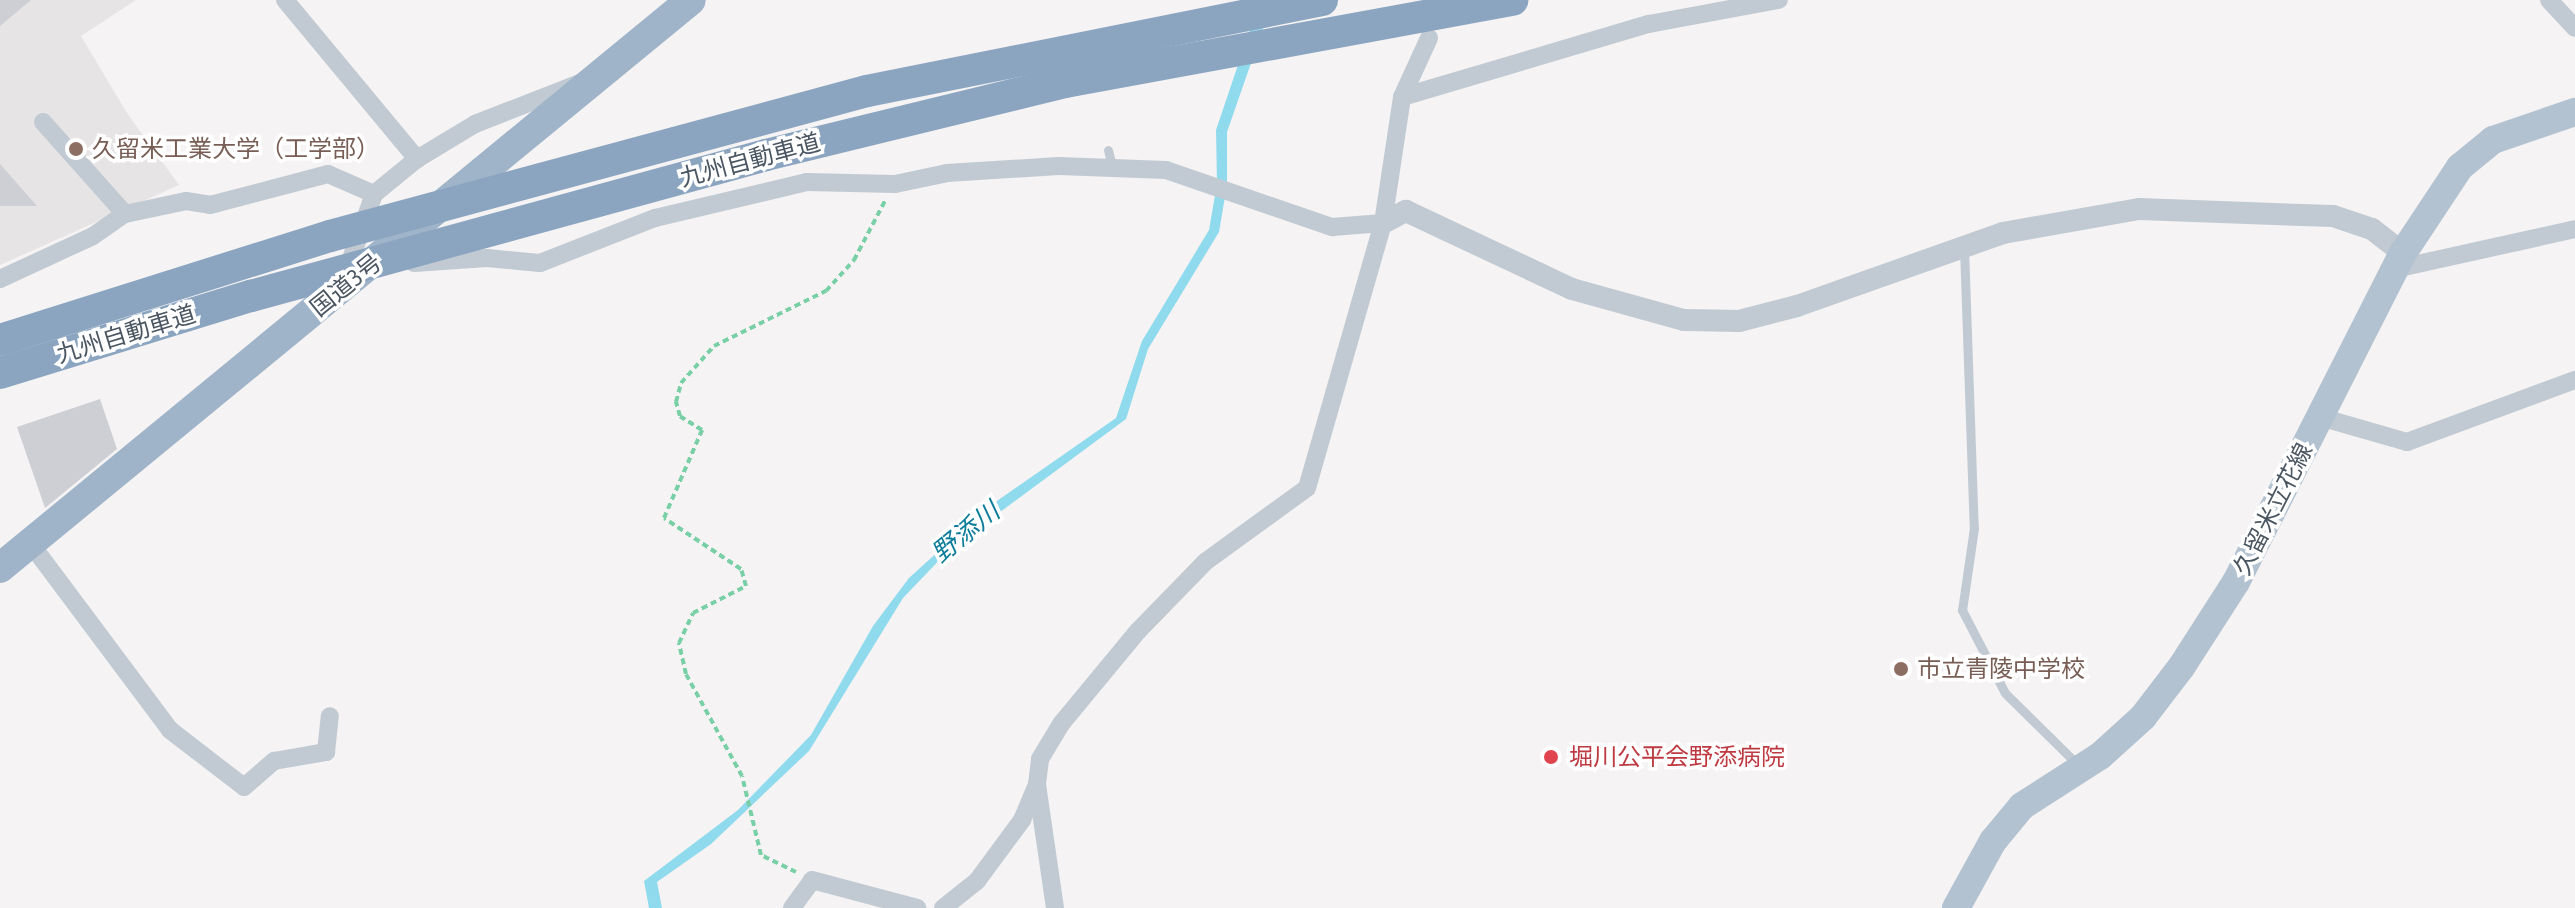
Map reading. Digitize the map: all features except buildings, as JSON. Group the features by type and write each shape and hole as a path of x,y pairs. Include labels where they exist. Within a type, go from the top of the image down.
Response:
{"highway":[{"name":"国道3号","path":"0,568 691,0"},
{"name":"九州自動車道","path":"0,340 330,236 867,91 1322,0"},
{"name":"九州自動車道","path":"0,373 251,296 499,228 1065,82 1513,0"}],"main road":[{"name":"久留米立花線","path":"1956,908 1993,841 2022,806 2083,770 2143,717 2182,666 2236,582 2399,261 2460,167 2493,140 2575,112"}],"street":[{"path":"285,0 417,159"},
{"path":"1402,97 1649,24 1779,0"},
{"path":"2549,0 2575,28"},
{"path":"1055,908 1037,784 1040,759 1061,724 1138,631 1205,562 1307,488 1383,223 1402,97 1429,38"},
{"path":"340,291 374,194 417,159 488,118 592,79"},
{"path":"43,122 125,214"},
{"path":"364,271 487,258 540,263 655,218 807,182 895,184 947,173 1059,166 1166,170 1332,227 1383,223 1406,211 1572,289 1684,320 1739,321 1797,306 2003,233 2139,209 2242,210 2333,216 2372,229 2399,261 2575,229"},
{"path":"0,279 93,236 125,214 186,201 210,205 328,174 374,194"},
{"path":"2320,417 2407,442 2575,380"},
{"path":"31,544 170,730 244,787 274,761 326,752 330,716"},
{"path":"943,908 977,881 1022,820 1037,784"},
{"path":"792,908 812,880 917,908"}],"lane":[{"path":"1108,150 1113,170"},
{"path":"1964,245 1974,528 1962,610 2005,693 2083,770"}],"path":[{"path":"812,880 761,855 742,776 686,674 679,643 693,613 733,597 746,586 741,569 664,518 702,430 680,416 676,402 681,383 714,346 826,291 854,260 895,184"}],"shaded area":[{"name":"久留米工業大学（工学部）","path":"0,0 136,0 81,36 127,113 179,185 0,265"}],"water":[{"name":"野添川","path":"1260,0 1273,0 1227,132 1227,185 1219,232 1148,349 1126,419 950,549 903,598 809,751 711,844 657,882 662,908 649,908 644,881 738,810 811,735 873,626 909,578 984,510 1116,418 1142,341 1209,230 1217,184 1216,130"}],"place":[{"name":"久留米工業大学（工学部）","path":"76,149"},
{"name":"市立青陵中学校","path":"1901,669"},
{"name":"堀川公平会野添病院","path":"1551,757"}]}
